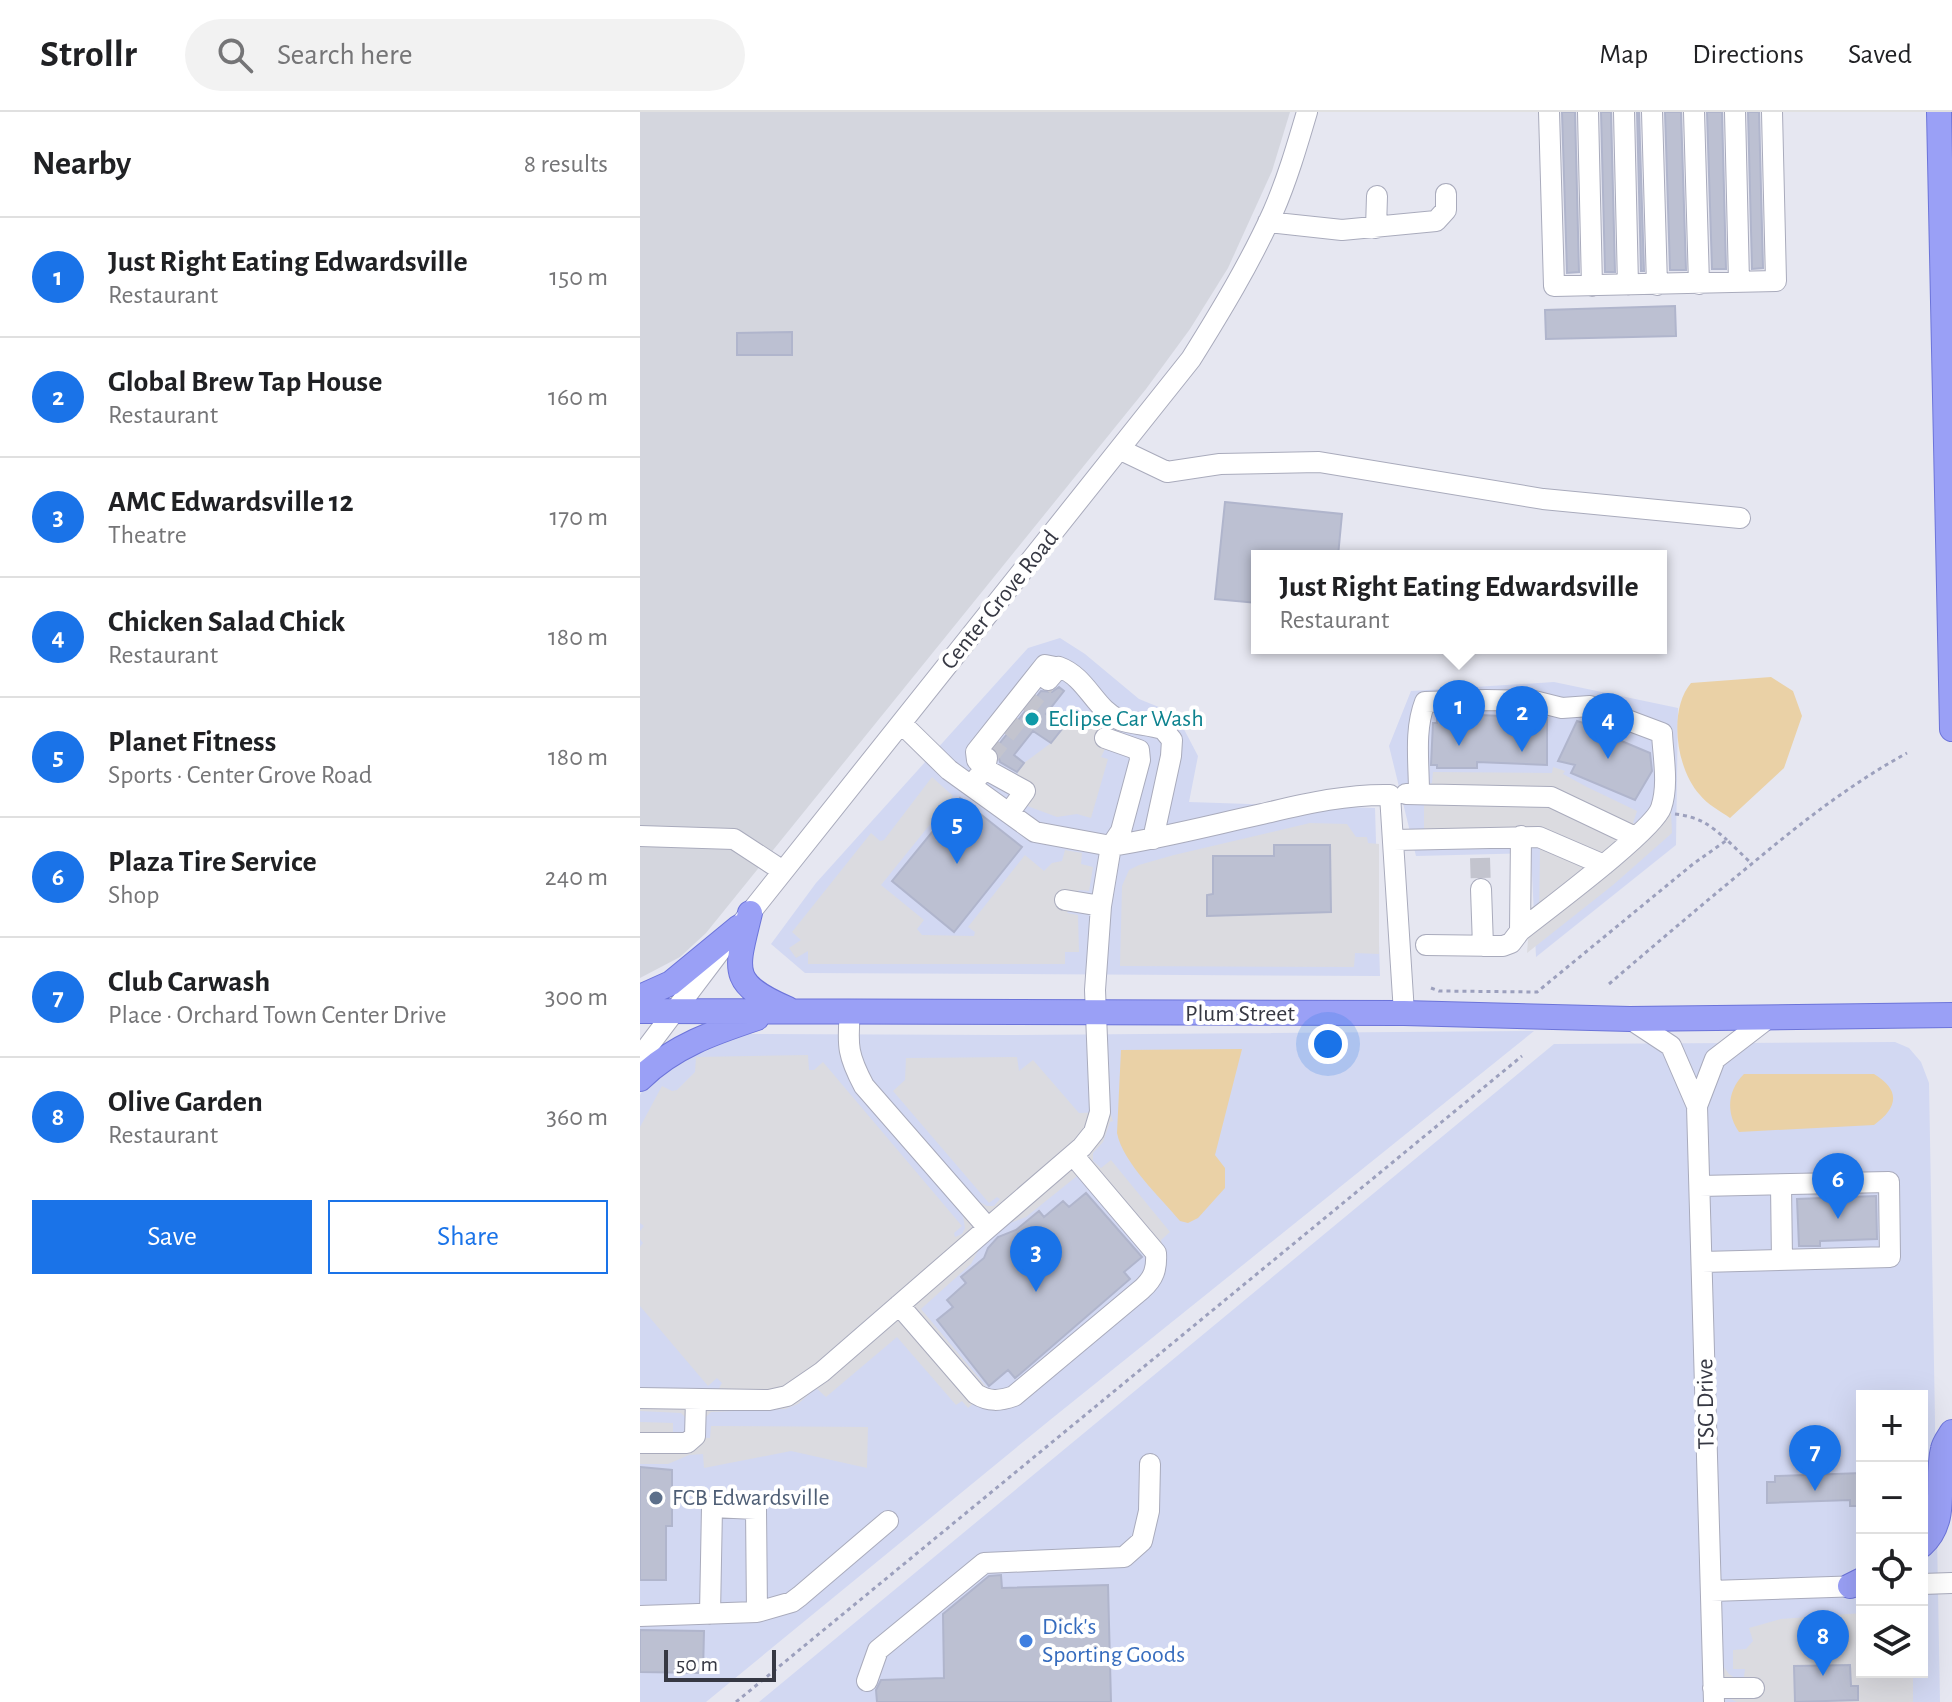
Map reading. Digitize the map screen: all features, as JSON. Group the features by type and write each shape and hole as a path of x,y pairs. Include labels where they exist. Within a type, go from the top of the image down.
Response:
{"main road":[{"path":"1939,112 1952,729"},
{"path":"640,997 671,983 744,920"},
{"path":"744,920 739,970 742,981 750,990 785,1012"},
{"name":"Plum Street","path":"640,1011 1404,1013 1630,1019 1952,1015"},
{"path":"640,1079 668,1056 696,1039 785,1012"},
{"path":"1928,1536 1935,1526 1941,1498 1943,1448 1952,1432"}],"street":[{"name":"Center Grove Road","path":"640,1057 744,920 1191,359 1222,311 1268,222 1290,168 1307,112"},
{"path":"1549,112 1554,286 1776,281 1772,112"},
{"path":"1588,112 1592,286"},
{"path":"1624,112 1628,285"},
{"path":"1652,112 1657,285"},
{"path":"1694,112 1699,284"},
{"path":"1735,112 1739,282"},
{"path":"1268,222 1342,230 1436,221 1446,210 1446,194"},
{"path":"1376,228 1377,196"},
{"path":"1121,450 1167,472 1220,464 1319,462 1543,499 1740,518"},
{"path":"1009,813 1025,791 977,760 976,752 1045,665 1054,674 1073,672 1107,711 1120,720 1163,729 1172,740 1153,839"},
{"path":"1419,793 1420,715 1425,702 1534,701 1562,708 1590,706 1662,733 1664,780 1660,813 1604,865 1520,931 1511,943 1503,946 1426,945"},
{"path":"902,724 949,770 1035,832 1111,846 1329,798 1419,793 1551,797 1635,837"},
{"path":"640,1398 769,1400 787,1396 822,1372 1073,1155 1094,1132 1100,1112 1096,1014 1101,906 1111,846 1121,831 1140,760 1139,750 1105,738"},
{"path":"971,785 986,764"},
{"path":"1390,795 1404,1013"},
{"path":"640,836 734,839 783,871"},
{"path":"1394,840 1480,847 1521,836 1539,837 1604,865"},
{"path":"1520,931 1521,836"},
{"path":"1481,889 1483,946"},
{"path":"1065,900 1101,906"},
{"path":"850,1012 848,1042 851,1062 864,1086 988,1228"},
{"name":"TSG Drive","path":"1630,1019 1671,1046 1697,1106 1713,1695"},
{"name":"TSG Drive","path":"1697,1106 1715,1059 1767,1019"},
{"path":"899,1305 976,1394 986,1400 1002,1400 1014,1396 1142,1289 1152,1280 1157,1266 1156,1253 1073,1155"},
{"path":"1700,1186 1889,1182 1890,1257 1702,1262"},
{"path":"1781,1185 1782,1260"},
{"path":"640,1443 687,1443 695,1436 696,1400"},
{"path":"867,1681 878,1650 984,1563 1124,1557 1142,1541 1149,1511 1150,1464"},
{"path":"710,1614 712,1507 756,1509 757,1612"},
{"path":"640,1616 757,1612 792,1602 888,1521"},
{"path":"1928,1584 1952,1583"},
{"path":"1711,1591 1856,1584"},
{"path":"1713,1695 1754,1688"}],"path":[{"path":"1609,984 1694,910 1830,802 1907,753"},
{"path":"1660,813 1695,816 1714,828 1752,864"},
{"path":"1431,988 1439,991 1537,992 1693,864 1727,840"},
{"path":"736,1702 1522,1056"}],"shaded area":[{"path":"640,112 1290,112 1272,171 1228,268 1190,329 1146,389 706,933 680,957 640,978"},
{"path":"1060,638 1085,654 1139,699 1176,714 1198,756 1189,802 1375,808 1380,976 805,973 771,944 816,883 1028,648"},
{"path":"1771,677 1793,691 1802,716 1784,768 1730,818 1703,798 1685,770 1678,739 1679,708 1691,683"},
{"path":"1554,682 1678,708 1676,845 1536,957 1531,853 1416,856 1389,746 1411,691"},
{"path":"1086,712 1112,735 1101,757 1108,759 1091,818 1077,814 1057,817 1022,804 1025,791 1017,772 1051,743 1062,729"},
{"path":"1553,767 1637,811 1633,823 1638,823 1654,802 1671,811 1672,833 1613,885 1527,953 1529,927 1539,916 1540,844 1424,843 1424,785 1432,783 1433,772 1552,773"},
{"path":"932,777 953,796 881,885 924,920 917,929 922,935 974,936 975,932 968,927 1025,855 1044,871 1052,863 1062,861 1065,850 1082,853 1081,864 1093,867 1089,891 1079,890 1067,913 1078,915 1079,952 1065,952 1065,964 808,964 808,951 796,958 789,948 801,940 792,932 871,833 880,841 884,840"},
{"path":"1310,823 1347,824 1356,837 1367,837 1368,843 1379,844 1379,954 1355,953 1354,967 1120,966 1122,886 1129,870 1174,855"},
{"path":"1534,1031 1050,1420 706,1702 640,1702 640,1095 649,1080 665,1065 745,1034"},
{"path":"1895,1042 1909,1048 1921,1062 1929,1083 1940,1702 759,1702 1554,1044"},
{"path":"1242,1049 1215,1155 1225,1168 1225,1188 1198,1218 1188,1223 1180,1221 1143,1179 1127,1156 1117,1133 1121,1050"},
{"path":"808,1055 809,1070 814,1070 823,1062 962,1226 954,1233 955,1237 962,1234 965,1228 963,1216 978,1201 994,1206 1000,1199 997,1197 989,1203 893,1091 905,1080 906,1058 1017,1057 1019,1071 1033,1060 1079,1113 1110,1112 1113,1121 1103,1142 1093,1153 1093,1161 1101,1168 1111,1160 1170,1232 1161,1240 1162,1245 1077,1176 1026,1217 1010,1223 979,1249 971,1264 921,1309 989,1390 968,1408 962,1401 956,1405 897,1337 826,1397 816,1388 798,1404 785,1409 711,1412 704,1419 686,1418 681,1413 640,1411 640,1389 718,1390 722,1383 717,1378 708,1386 640,1306 640,1247 643,1243 640,1231 644,1226 640,1223 640,1127 662,1086 677,1090 695,1072 696,1057"},
{"path":"1744,1074 1874,1074 1889,1086 1892,1106 1874,1125 1739,1132 1730,1102 1734,1088"},
{"path":"640,1422 673,1423 673,1436 710,1438 711,1426 868,1427 867,1468 791,1451 704,1468 703,1454 689,1455 668,1464 640,1464"},
{"path":"1856,1613 1856,1678 1913,1678 1913,1702 1737,1702 1728,1698 1723,1702 1721,1663 1735,1678 1744,1677 1745,1669 1733,1669 1733,1650 1746,1649 1753,1641 1749,1628 1781,1619"}],"building":[{"path":"1562,112 1575,112 1579,272 1567,273"},
{"path":"1601,112 1611,112 1615,272 1605,272"},
{"path":"1639,112 1644,271 1641,271"},
{"path":"1665,112 1681,112 1686,270 1670,270"},
{"path":"1707,112 1722,112 1726,269 1712,269"},
{"path":"1748,112 1759,112 1763,268 1752,269"},
{"path":"1675,306 1676,336 1546,339 1545,310"},
{"path":"792,332 792,355 737,355 737,333"},
{"path":"1225,502 1342,514 1339,550 1251,550 1251,602 1215,599"},
{"name":"Eclipse Car Wash","path":"1059,687 1064,691 1046,714 1062,729 1051,743 1033,731 1014,755 1024,763 1017,772 1000,762 996,748 1041,691 1052,692"},
{"path":"1479,715 1547,718 1547,765 1477,762 1477,768 1437,768 1437,765 1431,765 1433,723 1437,723 1437,719 1478,720"},
{"path":"1589,720 1603,725 1600,732 1650,753 1652,771 1635,800 1571,773 1575,765 1558,761 1577,721 1587,724"},
{"path":"960,798 1022,847 954,932 892,881"},
{"path":"1274,845 1330,845 1331,912 1207,916 1207,895 1213,894 1213,856 1274,856"},
{"path":"1086,1193 1142,1257 1124,1272 1130,1279 1020,1374 1015,1378 1008,1370 989,1386 937,1320 953,1307 947,1300 966,1283 961,1277 984,1258 998,1237 1016,1230 1039,1211 1044,1217 1063,1201 1069,1207"},
{"path":"1876,1196 1877,1239 1820,1241 1820,1246 1799,1246 1797,1199"},
{"name":"FCB Edwardsville","path":"640,1467 672,1470 672,1526 666,1526 666,1580 640,1580"},
{"path":"1856,1473 1856,1506 1850,1506 1850,1500 1767,1503 1767,1482 1775,1482 1775,1476"},
{"name":"Dick's Sporting Goods","path":"1001,1575 1002,1588 1108,1585 1111,1702 877,1702 876,1690 881,1680 944,1678 943,1614 989,1576"},
{"path":"640,1630 704,1631 703,1673 640,1672"},
{"path":"1850,1665 1851,1686 1858,1686 1858,1700 1795,1702 1794,1666"}],"tunnel":[{"path":"987,758 1048,680"},
{"path":"1480,858 1481,889"}],"place":[{"name":"Eclipse Car Wash","path":"1032,719"},
{"name":"Just Right Eating Edwardsville","path":"1459,746"},
{"name":"Global Brew Tap House","path":"1522,752"},
{"name":"Chicken Salad Chick","path":"1608,759"},
{"name":"Planet Fitness","path":"957,864"},
{"name":"Plaza Tire Service","path":"1838,1219"},
{"name":"AMC Edwardsville 12","path":"1036,1292"},
{"name":"Club Carwash","path":"1815,1491"},
{"name":"FCB Edwardsville","path":"656,1498"},
{"name":"Dick's Sporting Goods","path":"1026,1641"},
{"name":"Olive Garden","path":"1823,1676"}]}
